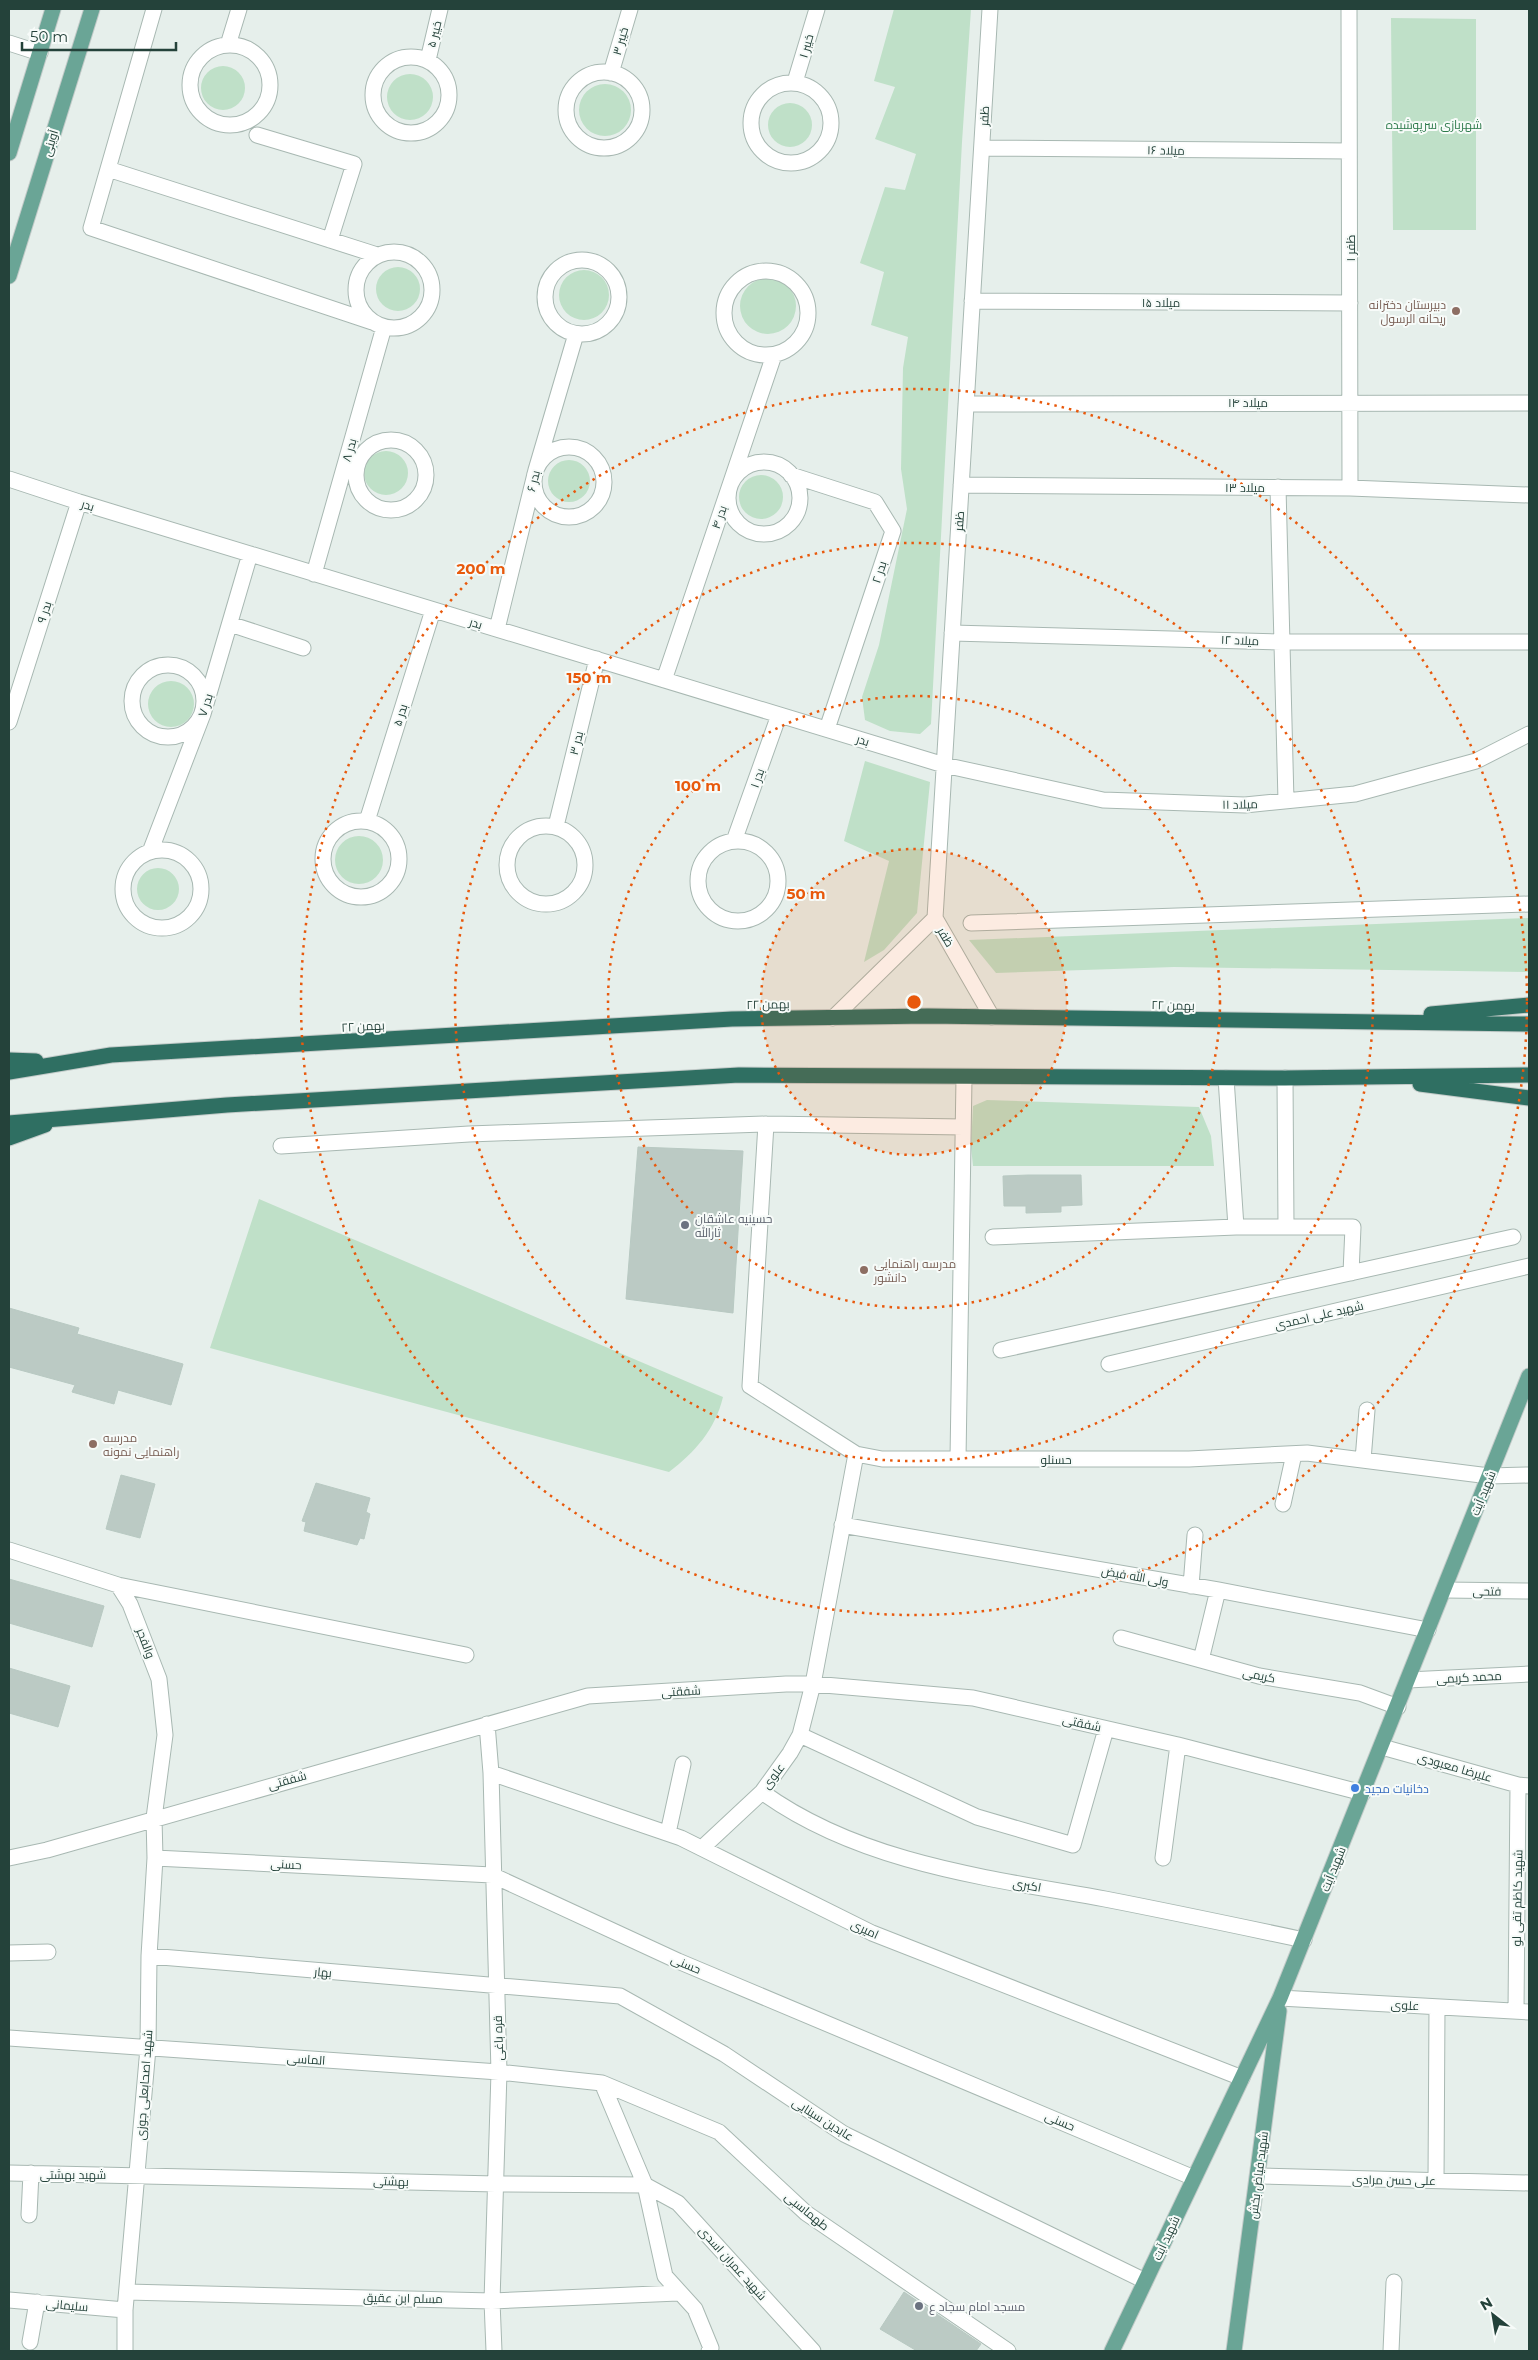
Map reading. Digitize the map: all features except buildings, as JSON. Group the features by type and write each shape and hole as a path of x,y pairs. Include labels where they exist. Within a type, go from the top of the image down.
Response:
{"highway":[{"path":"1356,1022 1529,1005"},
{"name":"۲۲ بهمن","path":"9,1072 60,1062 120,1054 722,1020 992,1017 1529,1024"},
{"path":"9,1060 60,1062"},
{"path":"9,1122 237,1104 739,1075 964,1078 1368,1078 1529,1075"},
{"path":"1368,1078 1529,1098"},
{"path":"9,1138 65,1118"}],"main road":[{"path":"9,153 53,9"},
{"name":"آوینی","path":"9,276 92,9"},
{"name":"شهید آیت","path":"1112,2351 1280,1998 1529,1376"},
{"name":"شهید فیاض بخش","path":"1234,2351 1280,1998"}],"street":[{"path":"154,9 91,228 378,324 397,328 410,325 420,318 430,303 432,285 429,274 413,256 401,252 389,252 378,255 366,263 359,274 356,287 357,300 362,312 378,324"},
{"path":"228,45 239,9"},
{"name":"خیبر ۵","path":"428,60 440,9"},
{"name":"خیبر ۳","path":"611,72 630,9"},
{"name":"خیبر ۱","path":"795,82 816,9"},
{"name":"ظفر","path":"990,9 935,918 992,1017"},
{"name":"ظفر ۱","path":"1349,9 1350,488"},
{"path":"9,43 40,52"},
{"path":"228,45 242,46 255,52 264,62 270,75 271,88 267,102 259,113 247,121 235,125 222,124 210,120 200,112 190,89 191,76 200,59 215,48 228,45"},
{"path":"415,56 428,60 446,78 449,90 444,114 431,127 414,133 391,128 381,120 375,110 372,97 373,84 379,72 389,62 401,57 415,56"},
{"path":"598,72 611,72 632,84 639,94 643,106 642,119 628,141 616,147 591,146 580,140 572,130 567,119 566,106 576,84 586,76 598,72"},
{"path":"795,82 808,86 822,98 830,115 831,128 827,140 820,151 810,158 796,163 770,158 759,149 752,136 750,123 752,109 759,97 770,88 782,83 795,82"},
{"path":"256,135 354,164 330,240"},
{"name":"میلاد ۱۶","path":"982,148 1349,151"},
{"path":"108,169 378,255"},
{"path":"584,260 596,262 607,268 615,278 620,302 616,313 605,327 588,334 576,334 565,330 555,323 548,313 545,301 546,288 551,277 571,261 584,260"},
{"path":"766,270 780,272 792,279 802,289 808,302 809,316 806,329 799,341 788,350 774,355 754,353 736,343 728,331 724,318 725,304 735,285 752,273 766,270"},
{"name":"میلاد ۱۵","path":"972,301 1350,303"},
{"name":"بدر ۸","path":"314,574 354,456 378,324"},
{"name":"بدر ۶","path":"497,629 536,470 576,334"},
{"name":"بدر ۴","path":"664,680 774,355"},
{"name":"میلاد ۱۴","path":"966,404 1529,403"},
{"path":"386,440 398,440 408,444 424,460 426,484 420,496 412,504 401,510 388,511 377,508 359,492 354,456 375,443 386,440"},
{"path":"573,447 584,450 594,457 601,466 604,477 604,489 600,500 592,509 571,518 549,512 541,504 536,493 534,482 536,470 550,452 573,447"},
{"path":"760,462 771,463 782,467 791,475 798,490 798,509 784,528 774,533 750,532 732,516 728,505 729,488 738,472 748,466 760,462"},
{"name":"بدر ۲","path":"791,475 875,502 893,532 827,729"},
{"name":"بدر","path":"9,479 314,574 944,765"},
{"name":"میلاد ۱۳","path":"961,485 1350,488 1529,495"},
{"path":"1278,487 1286,801"},
{"name":"بدر ۹","path":"9,722 79,502"},
{"name":"بدر ۷","path":"150,852 203,714 250,554"},
{"name":"بدر ۵","path":"367,821 433,610"},
{"path":"230,624 303,648"},
{"name":"میلاد ۱۲","path":"952,632 1282,642 1529,642"},
{"name":"بدر ۳","path":"556,826 597,660"},
{"path":"160,666 178,666 189,671 198,679 204,690 203,714 197,724 188,732 177,737 165,738 148,731 136,718 132,707 132,695 144,674 160,666"},
{"name":"بدر ۱","path":"734,841 779,715"},
{"name":"میلاد ۱۱","path":"944,765 1103,800 1245,805 1355,794 1466,764 1529,734"},
{"path":"354,821 367,821 379,825 389,834 396,845 399,858 397,870 390,882 380,891 370,896 346,894 336,887 326,873 323,855 326,844 332,834 341,826 354,821"},
{"path":"544,825 556,826 567,831 577,839 583,850 586,864 584,877 577,889 567,898 554,904 540,904 527,900 516,891 509,880 506,868 507,855 516,839 531,828 544,825"},
{"path":"734,841 747,842 759,846 768,854 775,865 779,878 777,892 771,904 761,914 748,920 734,920 715,913 702,897 698,885 699,872 704,860 722,844 734,841"},
{"path":"163,850 176,853 187,859 196,870 201,882 201,895 192,913 177,925 165,928 152,927 141,922 131,913 126,902 123,890 130,866 150,852 163,850"},
{"path":"971,924 1529,904"},
{"path":"833,1018 935,918"},
{"path":"958,1459 964,1078"},
{"path":"1226,1078 1236,1227"},
{"path":"1285,1078 1286,1227"},
{"path":"281,1146 469,1134 766,1124 963,1127"},
{"path":"766,1124 750,1386 856,1454 813,1684"},
{"path":"993,1237 1236,1227 1353,1227 1351,1273"},
{"path":"1001,1350 1513,1237"},
{"name":"شهید علی احمدی","path":"1109,1364 1529,1266"},
{"path":"1363,1460 1367,1410"},
{"name":"حسنلو","path":"856,1454 882,1459 1189,1460 1294,1454 1363,1460 1490,1476 1529,1475"},
{"path":"1283,1504 1294,1454"},
{"name":"ولی الله فیض","path":"842,1525 1218,1590 1428,1630"},
{"path":"1191,1586 1195,1535"},
{"path":"9,1550 118,1585 466,1655"},
{"name":"والفجر","path":"118,1585 130,1604 160,1679 165,1735 154,1818"},
{"path":"1201,1660 1218,1590"},
{"name":"فتحی","path":"1444,1590 1529,1592"},
{"name":"کریمی","path":"1122,1638 1259,1676 1360,1693 1398,1707"},
{"name":"محمد کریمی","path":"1408,1680 1529,1674"},
{"name":"شفقتی","path":"9,1858 48,1850 154,1818 588,1696 813,1684 973,1698 1178,1745 1363,1793"},
{"name":"علوی","path":"702,1848 762,1792 790,1753 800,1734 813,1684"},
{"name":"قره باغی","path":"488,1724 500,2072 492,2300 494,2351"},
{"path":"800,1734 977,1817 1073,1845 1106,1729"},
{"path":"1163,1858 1178,1745"},
{"name":"علیرضا معبودی","path":"1382,1747 1523,1785"},
{"path":"668,1833 683,1764"},
{"name":"امیری","path":"491,1773 668,1833 872,1933 1242,2078"},
{"name":"شهید کاظم تقی لو","path":"1522,2011 1523,1785"},
{"name":"اکبری","path":"762,1792 800,1817 843,1836 907,1859 982,1877 1150,1908 1304,1940"},
{"name":"شهید اصحابعلی جوزی","path":"125,2351 125,2310 148,2048 149,1956 155,1858 154,1818"},
{"name":"حسنی","path":"155,1858 492,1875 678,1961 1194,2178"},
{"path":"9,1953 48,1952"},
{"name":"بهار","path":"149,1956 497,1987"},
{"name":"عابدین سینایی","path":"497,1987 620,1996 724,2054 844,2134 1145,2281"},
{"name":"علوی","path":"1280,1998 1522,2011"},
{"path":"1436,2181 1437,2007"},
{"name":"الماسی","path":"9,2038 500,2072 602,2082"},
{"path":"602,2082 645,2184 665,2276 678,2293 695,2309 711,2348 710,2351"},
{"name":"طهماسبی","path":"602,2082 719,2132 806,2213 1008,2351"},
{"name":"شهید بهشتی","path":"9,2173 137,2174"},
{"path":"29,2214 31,2173"},
{"name":"بهشتی","path":"137,2174 496,2184 645,2184"},
{"name":"علی حسن مرادی","path":"1258,2176 1529,2183"},
{"name":"شهید عمران اسدی","path":"645,2184 678,2203 812,2351"},
{"path":"1391,2351 1394,2282"},
{"name":"مسلم ابن عقیق","path":"127,2292 492,2300 678,2293"},
{"name":"سلیمانی","path":"9,2300 125,2310"},
{"path":"30,2342 37,2302"}],"green space":[{"path":"894,9 971,9 962,142 931,724 920,734 890,731 865,720 862,697 879,645 907,509 901,469 903,368 908,337 871,325 884,272 860,263 885,187 905,190 916,154 875,139 895,87 874,81"},
{"name":"شهربازی سرپوشیده","path":"1391,18 1476,19 1476,230 1393,230"},
{"path":"223,66 235,70 241,76 245,88 241,100 235,106 223,110 211,106 205,100 201,88 205,76 211,70"},
{"path":"405,74 415,74 427,80 432,88 432,106 427,114 419,119 405,120 397,117 390,110 387,102 387,92 390,84 397,77"},
{"path":"605,84 615,86 623,92 629,100 631,110 629,120 623,128 615,134 605,136 595,134 587,128 581,120 579,110 581,100 587,92 595,86"},
{"path":"790,103 802,107 808,113 812,125 808,137 802,143 790,147 778,143 772,137 768,125 772,113 778,107"},
{"path":"398,267 410,271 416,277 420,289 416,301 410,307 398,311 386,307 380,301 376,289 380,277 386,271"},
{"path":"584,270 593,272 604,281 609,295 607,304 598,315 584,320 575,318 564,309 559,295 561,286 570,275"},
{"path":"768,278 779,280 788,286 794,295 796,306 794,317 788,326 779,332 768,334 757,332 748,326 742,317 740,306 742,295 748,286 757,280"},
{"path":"382,451 390,451 402,457 408,473 402,489 390,495 382,495 370,489 364,477 364,469 370,457"},
{"path":"569,460 584,466 590,481 584,496 569,502 554,496 548,481 554,466"},
{"path":"761,475 773,479 779,485 783,497 779,509 773,515 761,519 749,515 743,509 739,497 743,485 749,479"},
{"path":"171,681 184,685 190,691 194,704 190,717 184,723 171,727 158,723 152,717 148,704 152,691 158,685"},
{"path":"865,761 930,782 917,913 884,950 864,962 889,861 844,841"},
{"path":"359,836 368,838 376,843 381,851 383,860 381,869 376,877 368,882 359,884 350,882 342,877 337,869 335,860 337,851 342,843 350,838"},
{"path":"162,868 170,871 176,877 179,889 176,901 170,907 154,910 146,907 140,901 137,885 140,877 146,871"},
{"path":"1529,918 1529,972 1174,967 996,973 969,940"},
{"path":"987,1100 1199,1107 1211,1136 1214,1166 973,1166 971,1147 973,1106"},
{"path":"259,1199 723,1397 715,1420 703,1439 669,1472 210,1348"}],"place":[{"name":"دبیرستان دخترانه ریحانه الرسول","path":"1456,311"},
{"name":"حسینیه عاشقان ثارالله","path":"685,1225"},
{"name":"مدرسه راهنمایی دانشور","path":"864,1270"},
{"name":"مدرسه راهنمایی نمونه","path":"93,1444"},
{"name":"دخانیات مجید","path":"1355,1788"},
{"name":"مسجد امام سجاد ع","path":"919,2306"}]}
